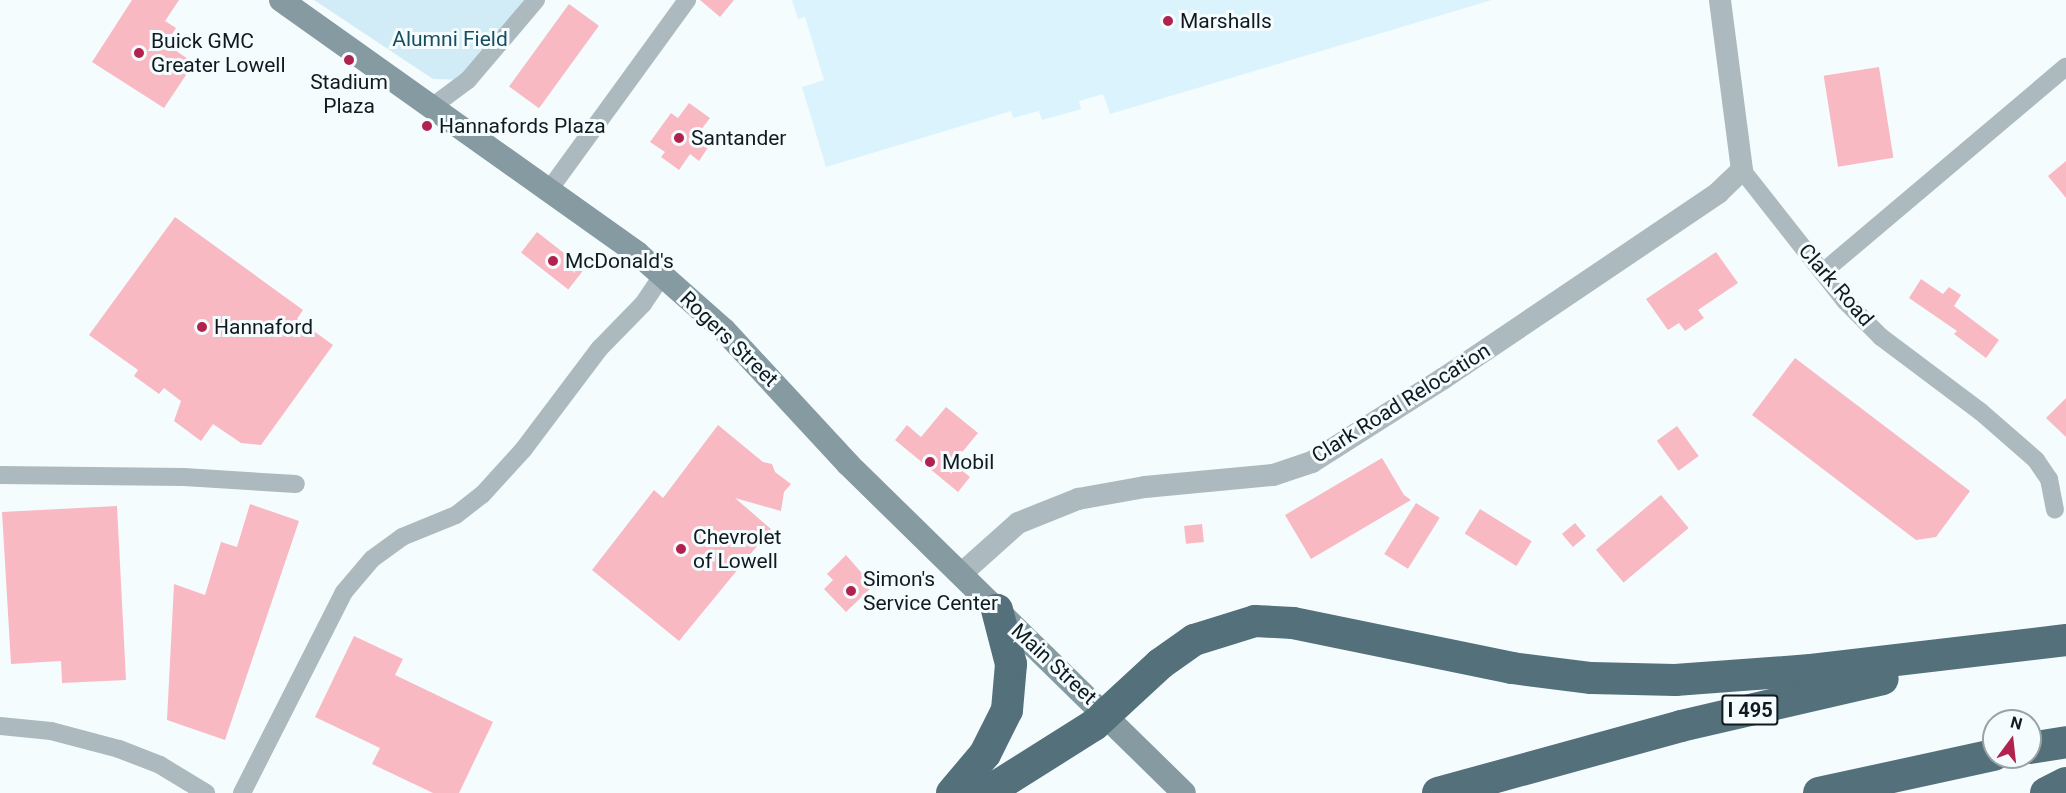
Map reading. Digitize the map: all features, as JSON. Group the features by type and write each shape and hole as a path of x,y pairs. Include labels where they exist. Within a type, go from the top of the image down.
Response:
{"highway":[{"path":"952,793 990,748 1009,702 1010,653 997,610"},
{"path":"986,793 1107,714 1160,664 1194,640 1255,621 1293,623 1512,668 1591,678 1665,680 1811,670 2066,641"},
{"name":"I 495","path":"1438,793 1681,726 1901,675 2066,641"},
{"path":"2042,746 2066,742"},
{"path":"1819,793 1982,758"},
{"path":"2046,793 2066,783"}],"main road":[{"name":"Rogers Street","path":"281,0 549,190 662,276 724,330 870,485"},
{"name":"Main Street","path":"870,485 1107,714 1185,793"}],"street":[{"path":"432,106 468,80 536,0"},
{"path":"549,190 687,0"},
{"path":"1720,0 1742,170"},
{"path":"1823,272 2066,67"},
{"name":"Clark Road","path":"1742,170 1823,272 1881,337 2025,448 2047,475 2055,509"},
{"name":"Clark Road Relocation","path":"962,574 1018,523 1067,503 1145,487 1273,475 1312,462 1453,372 1719,193 1742,170"},
{"path":"242,793 344,592 372,559 402,537 456,515 482,495 523,450 600,348 643,304 662,276"},
{"path":"0,475 184,477 296,484"},
{"path":"0,726 51,731 119,749 160,765 206,793"}],"shaded area":[{"path":"792,0 1492,0 1110,114 1103,94 1079,101 1081,109 1042,120 1039,111 1013,118 1011,111 826,167 802,87 824,80 805,17 798,19"}],"green space":[{"name":"Alumni Field","path":"314,0 530,0 468,80 433,79"}],"building":[{"name":"Buick GMC Greater Lowell","path":"132,0 179,0 165,21 176,28 166,44 194,63 164,108 92,62"},
{"path":"700,0 734,0 720,17"},
{"path":"569,4 599,26 539,108 509,87"},
{"path":"1879,67 1893,158 1838,167 1824,76"},
{"name":"Santander","path":"689,103 710,118 698,134 711,143 699,161 690,154 679,170 661,157 665,152 650,142 671,113 678,118"},
{"path":"2066,161 2066,198 2048,176"},
{"name":"Hannaford","path":"175,217 303,310 297,319 333,345 261,445 241,443 213,424 201,441 174,421 181,401 164,388 159,394 134,376 138,370 89,335"},
{"name":"McDonald's","path":"537,232 584,269 568,289 521,252"},
{"path":"1716,252 1738,283 1698,310 1704,318 1685,331 1679,323 1668,330 1646,299"},
{"path":"1921,279 1943,294 1949,287 1961,295 1954,306 1999,340 1986,358 1954,334 1957,331 1909,298"},
{"path":"1795,358 1970,491 1936,537 1916,540 1752,415"},
{"path":"2066,398 2066,437 2046,418"},
{"path":"946,407 978,433 953,463 970,477 958,492 895,440 907,425 921,437"},
{"name":"Chevrolet of Lowell","path":"718,425 763,462 772,464 775,472 791,484 784,492 781,511 735,498 771,529 679,641 592,570 654,490 663,498"},
{"path":"1677,426 1699,456 1679,471 1657,441"},
{"path":"1382,458 1404,495 1411,500 1311,559 1285,515"},
{"path":"1661,495 1689,528 1624,583 1596,550"},
{"path":"1416,503 1440,518 1408,569 1384,554"},
{"path":"250,504 299,521 225,740 167,720 174,584 205,595 221,542 237,547"},
{"path":"117,506 126,680 62,683 61,661 11,664 2,512"},
{"path":"1480,509 1532,541 1516,566 1465,534"},
{"path":"1575,523 1586,536 1573,547 1562,534"},
{"path":"1202,524 1204,542 1186,544 1184,526"},
{"path":"846,555 873,586 846,612 824,589 833,580 827,574"},
{"path":"354,636 403,659 395,675 493,722 459,793 433,793 372,764 380,748 315,717"}],"place":[{"name":"Marshalls","path":"1168,21"},
{"name":"Buick GMC Greater Lowell","path":"139,53"},
{"name":"Stadium Plaza","path":"349,60"},
{"name":"Hannafords Plaza","path":"427,126"},
{"name":"Santander","path":"679,138"},
{"name":"McDonald's","path":"553,261"},
{"name":"Hannaford","path":"202,327"},
{"name":"Mobil","path":"930,462"},
{"name":"Chevrolet of Lowell","path":"681,549"},
{"name":"Simon's Service Center","path":"851,591"}]}
